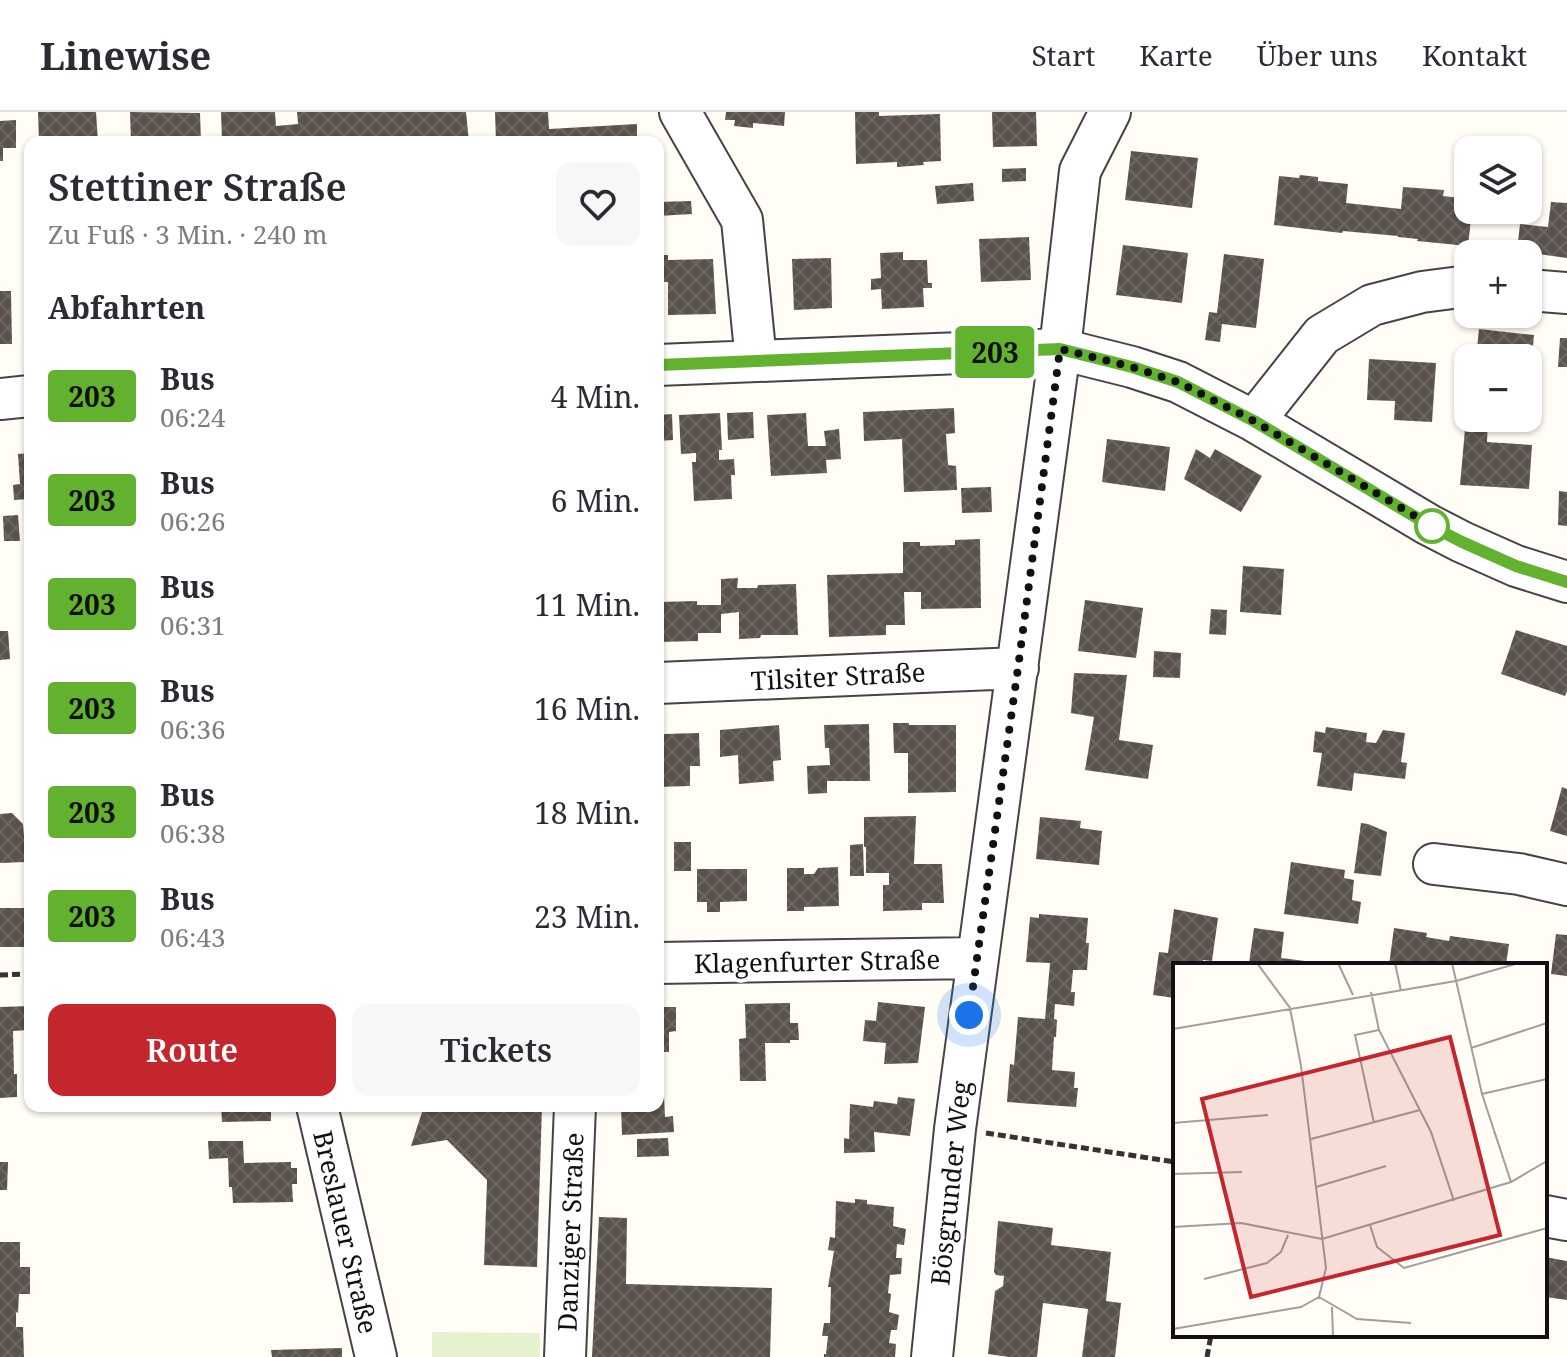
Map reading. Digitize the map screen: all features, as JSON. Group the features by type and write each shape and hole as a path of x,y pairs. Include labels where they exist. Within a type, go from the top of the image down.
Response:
{"street":[{"path":"680,112 742,220 756,361"},
{"name":"Bösgrunder Weg","path":"932,1357 955,1129 1060,349 1080,171 1110,112"},
{"path":"1254,421 1322,335 1372,305 1422,292 1454,288"},
{"path":"1542,291 1567,293"},
{"path":"664,365 1060,349 1178,382 1254,421 1462,542 1516,566 1567,582"},
{"path":"0,399 24,397"},
{"name":"Tilsiter Straße","path":"664,683 1018,668"},
{"path":"1434,864 1519,874 1567,885"},
{"name":"Klagenfurter Straße","path":"664,963 977,958"},
{"name":"Breslauer Straße","path":"318,1112 376,1357"},
{"name":"Danziger Straße","path":"565,1357 575,1112"},
{"path":"1547,1216 1567,1220"}],"path":[{"path":"0,975 24,974"},
{"path":"955,1129 1173,1162"},
{"path":"1207,1357 1211,1337"}],"green space":[{"path":"432,1332 540,1333 540,1357 432,1357"}],"building":[{"path":"38,112 96,112 98,136 39,136"},
{"path":"130,112 200,113 201,136 131,136"},
{"path":"221,112 275,112 276,126 298,124 297,112 466,112 468,136 222,136"},
{"path":"495,112 548,112 549,129 637,124 637,136 496,136"},
{"path":"726,112 785,112 784,126 753,123 753,128 734,126 735,120 725,120"},
{"path":"855,112 879,112 879,116 940,114 941,161 897,167 897,162 856,164"},
{"path":"992,112 1036,112 1037,146 993,147"},
{"path":"16,120 16,148 3,148 3,161 0,161 0,121"},
{"path":"1131,151 1198,158 1192,208 1125,200"},
{"path":"1026,168 1026,181 1002,182 1002,169"},
{"path":"1300,175 1318,177 1318,181 1348,184 1346,203 1401,209 1403,187 1444,190 1443,196 1454,197 1454,224 1470,224 1469,240 1454,240 1454,245 1398,236 1274,225 1279,176 1299,178"},
{"path":"973,183 974,201 937,204 935,186"},
{"path":"691,201 692,214 664,216 664,202"},
{"path":"1551,202 1567,203 1567,258 1542,254 1542,240 1518,240 1520,224 1548,227"},
{"path":"1029,237 1031,280 981,282 979,239"},
{"path":"1123,245 1188,253 1182,303 1116,295"},
{"path":"903,252 903,260 927,260 928,283 932,283 932,288 923,288 924,307 882,309 881,289 871,290 871,279 881,278 880,253"},
{"path":"1224,254 1264,259 1256,328 1222,324 1220,342 1205,340 1209,312 1217,313"},
{"path":"664,255 668,255 668,260 713,259 716,314 668,315 668,282 664,282"},
{"path":"831,258 832,308 794,310 792,259"},
{"path":"0,291 11,291 12,344 0,344"},
{"path":"1479,329 1534,335 1533,344 1477,344"},
{"path":"1560,338 1567,338 1567,367 1558,367"},
{"path":"1369,359 1436,363 1432,422 1394,420 1395,401 1367,400"},
{"path":"954,408 955,433 946,434 948,465 956,466 957,490 904,492 902,439 864,441 863,412"},
{"path":"753,412 754,438 728,440 727,413"},
{"path":"720,413 722,450 719,450 719,460 734,459 732,499 694,501 692,462 696,462 696,453 681,454 679,415"},
{"path":"806,413 808,446 826,446 824,431 839,429 841,459 826,460 827,473 771,476 767,415"},
{"path":"672,414 673,440 664,441 664,415"},
{"path":"1465,432 1487,432 1487,442 1532,445 1529,489 1460,485"},
{"path":"1107,439 1170,447 1165,491 1102,482"},
{"path":"1196,449 1210,458 1215,449 1262,476 1241,512 1184,479"},
{"path":"18,454 24,454 24,499 14,500 13,485 20,484"},
{"path":"991,487 992,512 962,513 961,488"},
{"path":"1559,491 1567,492 1567,526 1558,525"},
{"path":"18,515 20,541 4,541 3,516"},
{"path":"980,539 981,608 921,609 921,592 904,592 905,625 886,625 886,635 829,637 827,575 903,573 903,542 920,542 920,546 955,545 955,540"},
{"path":"1243,566 1284,569 1281,615 1240,612"},
{"path":"738,578 737,588 796,584 798,635 761,635 760,638 739,639 739,612 721,614 721,633 698,633 698,641 664,642 664,602 697,601 697,605 721,605 721,579"},
{"path":"1085,600 1143,608 1136,658 1078,651"},
{"path":"1211,609 1227,610 1226,635 1209,634"},
{"path":"1516,630 1567,646 1565,696 1501,674"},
{"path":"0,631 8,631 10,659 0,660"},
{"path":"1154,651 1181,653 1180,678 1153,677"},
{"path":"1074,673 1127,675 1119,740 1153,745 1148,779 1085,770 1094,717 1071,713"},
{"path":"893,723 956,725 956,792 908,793 908,753 894,753"},
{"path":"869,724 870,781 827,781 827,793 808,794 807,766 830,765 829,748 825,748 824,725"},
{"path":"779,725 781,760 773,761 774,781 739,784 738,755 720,757 720,730"},
{"path":"1326,727 1367,733 1366,742 1376,743 1383,730 1405,733 1401,762 1407,763 1405,779 1354,773 1352,791 1317,786 1322,753 1313,752 1315,731 1325,733"},
{"path":"699,733 700,766 690,766 690,786 664,787 664,734"},
{"path":"1562,787 1567,789 1567,836 1550,831"},
{"path":"12,813 23,824 24,862 0,863 0,814"},
{"path":"916,816 914,864 942,864 944,903 922,903 922,910 883,911 883,885 889,885 889,873 866,873 864,817"},
{"path":"1040,817 1081,821 1080,828 1102,831 1099,865 1036,859"},
{"path":"1361,823 1387,832 1381,876 1354,873"},
{"path":"674,842 691,842 691,871 674,871"},
{"path":"863,844 864,876 850,876 850,845"},
{"path":"1291,862 1345,870 1344,878 1354,880 1352,900 1361,902 1358,924 1284,914"},
{"path":"838,867 839,906 787,911 787,868 804,868 804,874 814,874 818,868"},
{"path":"697,869 747,869 747,901 720,902 720,912 707,912 707,902 697,902"},
{"path":"0,908 24,908 24,947 0,947"},
{"path":"1174,909 1218,918 1212,961 1173,963 1173,998 1153,995 1159,952 1168,953"},
{"path":"1039,914 1088,918 1087,970 1073,970 1071,992 1075,992 1074,1006 1055,1004 1054,1019 1057,1020 1052,1070 1075,1072 1074,1088 1078,1088 1076,1107 1007,1102 1018,1017 1045,1019 1050,963 1026,962 1030,917 1039,918"},
{"path":"1254,928 1284,932 1281,958 1321,963 1249,963"},
{"path":"1394,928 1427,933 1426,937 1449,941 1450,936 1509,944 1506,963 1389,963"},
{"path":"1556,934 1567,935 1567,976 1551,974"},
{"path":"878,1002 925,1007 918,1063 884,1064 886,1043 863,1041 865,1020 876,1021"},
{"path":"790,1003 790,1023 798,1023 799,1040 765,1043 766,1081 740,1081 739,1039 746,1038 745,1004"},
{"path":"24,1006 24,1030 13,1031 17,1097 0,1098 0,1007"},
{"path":"664,1007 676,1007 676,1031 669,1032 669,1052 664,1052"},
{"path":"664,1096 665,1117 673,1116 674,1132 622,1135 621,1112 664,1112"},
{"path":"898,1097 915,1099 910,1136 874,1132 875,1152 844,1153 844,1138 849,1139 850,1104 873,1107 874,1101 897,1104"},
{"path":"221,1112 271,1112 271,1121 222,1122"},
{"path":"422,1112 542,1112 537,1267 484,1265 487,1180 447,1140 411,1146"},
{"path":"668,1138 669,1156 637,1157 637,1139"},
{"path":"208,1141 243,1141 244,1163 291,1162 291,1168 297,1168 297,1184 292,1184 293,1202 233,1203 228,1158 209,1159"},
{"path":"0,1162 8,1162 7,1190 0,1190"},
{"path":"855,1199 867,1200 867,1204 894,1207 893,1226 906,1229 904,1245 897,1244 896,1258 902,1258 901,1274 890,1275 888,1293 891,1294 889,1312 899,1315 897,1330 891,1330 889,1343 896,1344 895,1357 824,1357 828,1336 822,1336 824,1323 830,1323 831,1287 828,1287 834,1251 828,1250 830,1237 835,1238 836,1201 855,1203"},
{"path":"599,1217 627,1218 626,1284 772,1288 770,1357 592,1357"},
{"path":"998,1221 1053,1228 1051,1245 1111,1252 1106,1301 1121,1303 1115,1357 1082,1357 1088,1309 1043,1303 1037,1357 988,1354 995,1291 1003,1286 1004,1276 994,1272"},
{"path":"0,1242 20,1242 20,1267 30,1267 30,1294 19,1294 16,1312 16,1327 23,1327 24,1357 0,1357"},
{"path":"1547,1257 1567,1261 1567,1300 1547,1297"},
{"path":"342,1348 342,1357 272,1357 271,1350"}],"bus line":[{"name":"203","path":"664,365 1060,349 1178,382 1254,421 1462,542 1516,566 1567,582"}],"route":[{"path":"969,1015 1060,349 1178,382 1254,421 1432,526"}]}
